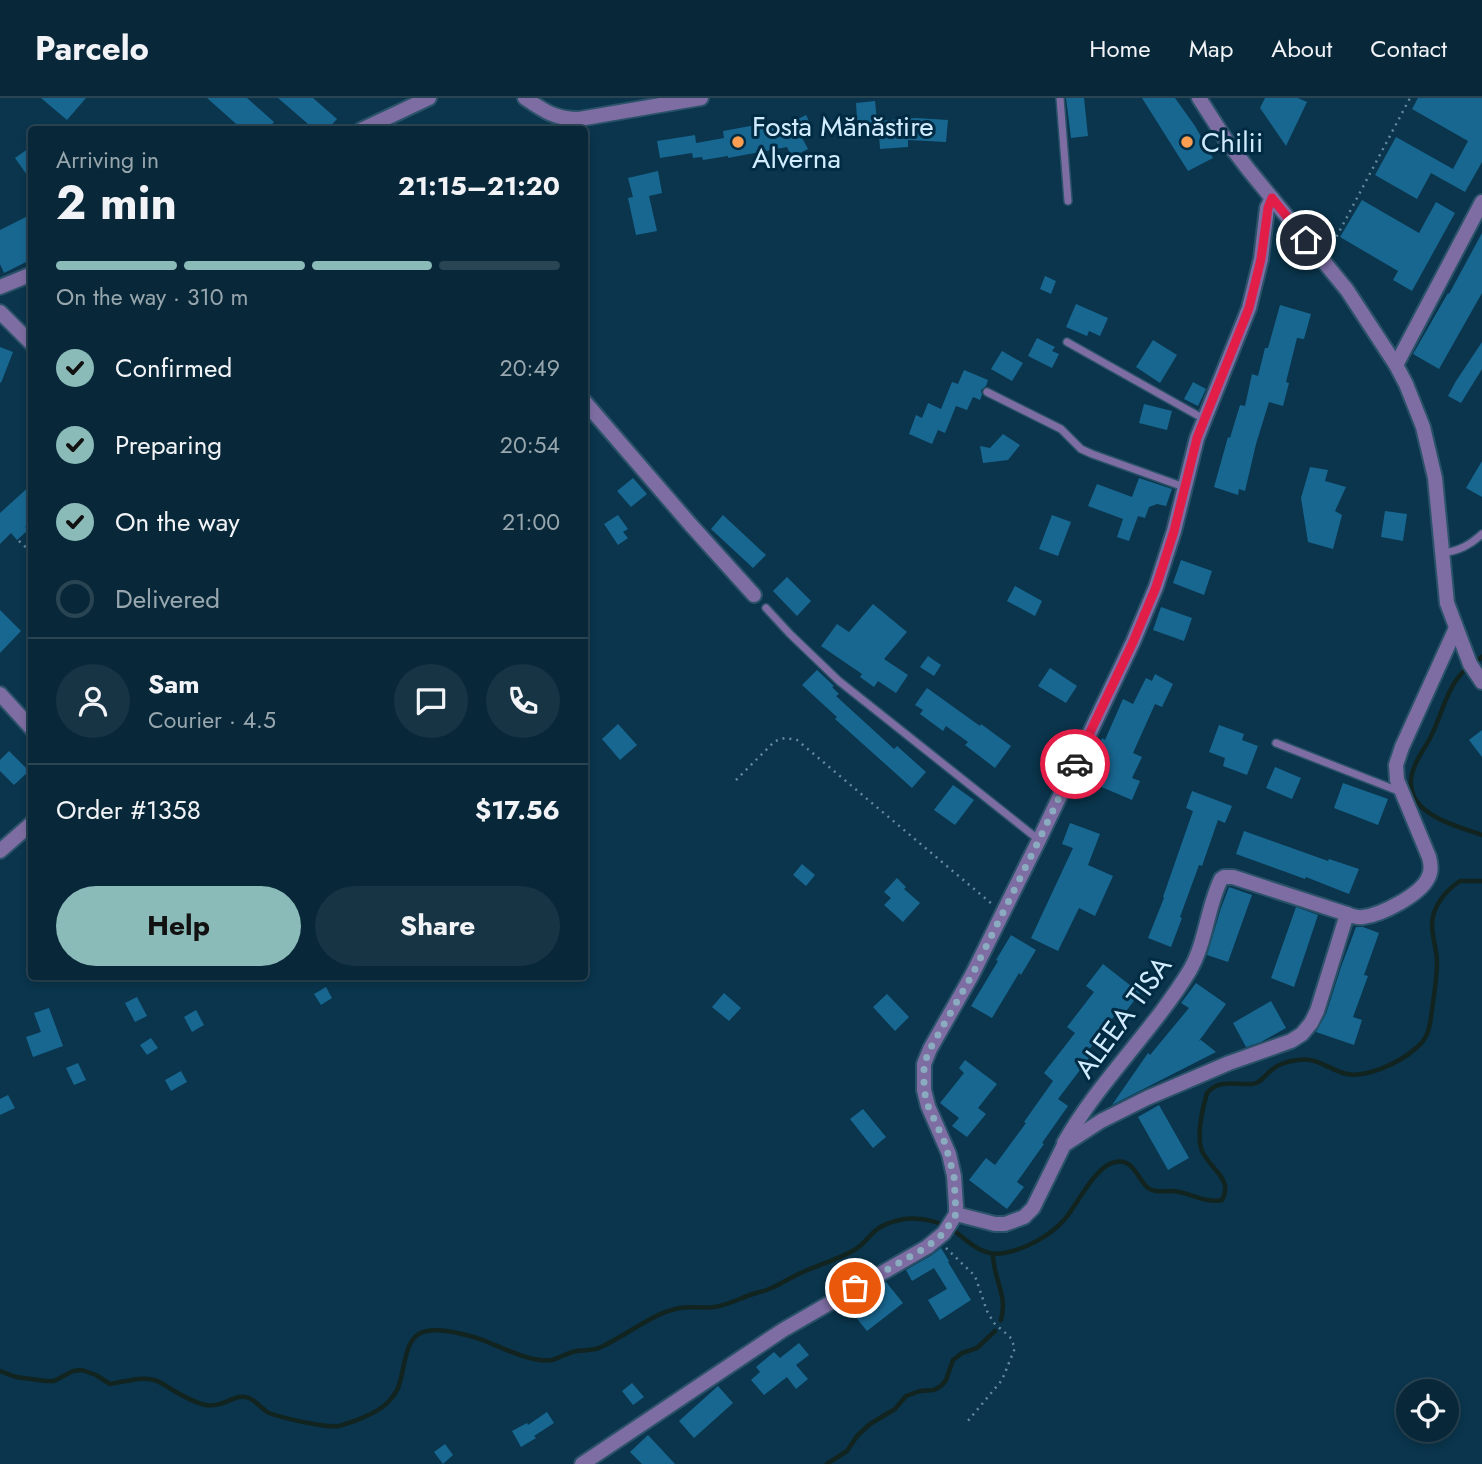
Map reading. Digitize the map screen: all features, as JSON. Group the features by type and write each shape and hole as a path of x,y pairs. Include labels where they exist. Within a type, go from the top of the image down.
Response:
{"street":[{"path":"370,126 429,98"},
{"path":"525,98 564,119 579,119 701,98"},
{"path":"1199,98 1226,140 1347,290 1396,365 1414,402 1435,478 1447,603 1464,651 1480,679"},
{"path":"582,1464 783,1330 927,1247 947,1226 954,1176 945,1143 928,1106 924,1090 924,1064 1039,840 1133,642 1156,587 1204,418 1249,308 1272,198"},
{"path":"1396,365 1482,202"},
{"path":"0,287 28,276"},
{"path":"0,312 28,340"},
{"path":"588,406 754,595"},
{"path":"947,1226 1005,1224 1024,1217 1032,1208 1064,1145 1135,1103 1291,1041 1311,1023 1347,914 1364,917 1394,906 1420,888 1430,875 1429,857 1395,776 1397,760 1456,628"},
{"path":"0,694 28,725"},
{"path":"0,852 28,827"},
{"name":"ALEEA TISA","path":"1064,1145 1085,1110 1186,975 1196,957 1221,879 1233,877 1347,914"}],"lane":[{"path":"1060,98 1068,201"},
{"path":"1067,342 1204,418"},
{"path":"987,392 1060,429 1082,449 1092,454 1184,487"},
{"path":"1442,553 1457,551 1482,534"},
{"path":"766,608 839,681 1039,840"},
{"path":"1276,743 1401,792"}],"path":[{"path":"1331,247 1410,98"},
{"path":"19,541 28,549"},
{"path":"736,780 775,741 785,737 797,740 1003,912"},
{"path":"947,1226 951,1252 975,1276 987,1311 994,1323 1010,1337 1015,1348 1002,1380 967,1422"}],"building":[{"path":"41,98 86,98 67,120"},
{"path":"207,98 247,98 274,122 270,126 238,126"},
{"path":"278,98 313,98 337,119 331,126 310,126"},
{"path":"1066,98 1084,98 1088,136 1071,138"},
{"name":"Chilii","path":"1142,98 1175,98 1213,158 1188,171"},
{"path":"1265,98 1298,98 1307,102 1286,146 1260,108"},
{"path":"1418,98 1482,98 1482,162 1465,192 1431,173 1417,199 1375,175 1396,137 1453,169 1468,141 1412,109"},
{"path":"875,101 877,121 916,118 948,120 946,142 908,140 908,147 880,149 879,135 858,136 856,103"},
{"name":"Fosta Mănăstire Alverna","path":"806,115 811,125 799,132 808,149 792,157 787,147 728,158 703,160 702,157 693,158 692,153 660,158 657,141 695,135 696,143 724,138 723,131 772,122 774,131"},
{"path":"28,149 28,176 15,158"},
{"path":"658,171 662,193 649,196 657,231 636,235 628,198 633,197 628,178"},
{"path":"1362,200 1419,233 1436,202 1455,213 1412,291 1393,280 1398,271 1340,237"},
{"path":"28,216 28,261 4,273 0,264 0,230"},
{"path":"1482,233 1482,293 1439,369 1413,354"},
{"path":"1045,276 1056,281 1051,294 1040,289"},
{"path":"1076,304 1108,318 1100,336 1089,331 1087,336 1066,327"},
{"path":"1280,305 1311,314 1304,339 1297,338 1283,406 1269,402 1245,491 1239,489 1238,495 1214,487 1228,437 1230,438 1240,405 1245,406 1252,374 1258,376"},
{"path":"1037,338 1055,347 1052,351 1059,354 1052,368 1028,356"},
{"path":"1153,340 1177,355 1160,383 1136,367"},
{"path":"1482,342 1482,369 1461,403 1448,396"},
{"path":"0,347 13,352 1,383 0,382"},
{"path":"1002,351 1023,363 1012,381 991,369"},
{"path":"964,370 988,380 981,390 980,400 973,397 967,410 956,406 945,433 938,430 932,444 909,434 916,415 922,418 928,403 941,409 952,382 958,384"},
{"path":"1193,382 1206,389 1198,406 1184,399"},
{"path":"1144,404 1172,411 1167,430 1139,423"},
{"path":"1003,434 1020,445 1008,460 983,463 980,446 990,448"},
{"path":"1482,461 1482,497 1466,488"},
{"path":"1310,467 1328,470 1325,481 1346,487 1335,511 1342,515 1333,549 1308,542 1301,498"},
{"path":"633,478 647,494 631,507 617,491"},
{"path":"1139,478 1172,489 1166,506 1157,504 1149,507 1145,518 1138,516 1129,541 1117,537 1123,519 1088,506 1097,484 1132,497"},
{"path":"28,488 28,524 25,527 28,530 17,540 11,533 0,544 0,513"},
{"path":"1385,511 1407,514 1403,541 1381,537"},
{"path":"618,515 628,529 623,532 628,538 618,545 604,524"},
{"path":"723,515 766,555 753,568 711,529"},
{"path":"1052,515 1071,522 1058,556 1039,549"},
{"path":"1181,560 1212,571 1204,595 1173,583"},
{"path":"787,577 811,601 797,616 773,591"},
{"path":"1015,586 1042,601 1035,616 1007,601"},
{"path":"873,604 907,632 884,659 908,675 896,693 878,681 874,687 860,677 862,674 821,646 837,624 849,632"},
{"path":"1161,607 1192,618 1184,641 1153,630"},
{"path":"0,610 21,631 0,653"},
{"path":"928,656 941,665 934,676 920,667"},
{"path":"1050,668 1077,686 1066,703 1038,686"},
{"path":"817,670 834,686 832,687 839,694 836,696 894,749 897,746 926,772 912,788 835,719 837,717 802,685"},
{"path":"1155,674 1173,684 1162,707 1155,704 1133,753 1142,757 1132,778 1140,781 1132,800 1085,780 1102,738 1105,740 1123,699 1133,704 1146,678 1152,681"},
{"path":"927,688 1011,746 995,768 965,745 968,742 946,726 943,731 920,714 923,710 915,705"},
{"path":"618,724 637,745 620,760 602,739"},
{"path":"1219,725 1244,734 1242,740 1258,746 1247,775 1223,766 1225,758 1209,752"},
{"path":"1482,730 1482,757 1469,740"},
{"path":"9,751 28,772 14,785 0,771 0,760"},
{"path":"1275,767 1301,778 1292,799 1266,788"},
{"path":"1343,783 1388,799 1378,825 1334,808"},
{"path":"953,785 974,800 955,825 934,810"},
{"path":"1192,791 1232,806 1225,823 1218,820 1202,866 1199,865 1171,947 1148,938 1193,811 1186,808"},
{"path":"1070,823 1100,834 1088,865 1113,876 1095,916 1079,908 1058,951 1031,938 1073,848 1062,844"},
{"path":"1244,831 1328,861 1329,859 1359,869 1349,894 1236,854"},
{"path":"802,864 815,875 806,886 793,875"},
{"path":"897,878 906,887 904,889 920,903 903,922 884,905 891,898 884,892"},
{"path":"1229,887 1252,895 1228,962 1207,955"},
{"path":"1296,907 1318,915 1294,987 1271,978"},
{"path":"1356,927 1379,933 1364,975 1368,976 1353,1017 1362,1020 1354,1045 1316,1032 1326,1014"},
{"path":"1011,935 1036,950 992,1018 971,1006"},
{"path":"1103,964 1140,993 1123,1015 1118,1011 1085,1055 1089,1058 1058,1099 1068,1106 1017,1182 1024,1187 1007,1209 969,1180 986,1158 995,1165 1053,1081 1044,1073 1075,1033 1067,1027 1094,992 1086,986"},
{"path":"1196,983 1226,1004 1199,1041 1216,1052 1112,1105 1148,1053 1150,1055 1189,1008 1181,1003"},
{"path":"326,987 332,998 321,1005 314,994"},
{"path":"724,993 741,1008 729,1021 712,1007"},
{"path":"887,994 909,1017 895,1031 873,1007"},
{"path":"137,997 147,1016 135,1022 125,1003"},
{"path":"1271,1001 1286,1028 1246,1047 1233,1023"},
{"path":"49,1008 63,1046 33,1057 26,1037 41,1032 34,1013"},
{"path":"196,1010 204,1025 192,1032 184,1017"},
{"path":"151,1038 158,1048 147,1055 140,1045"},
{"path":"965,1060 997,1084 978,1108 986,1114 967,1137 952,1126 959,1118 940,1103 964,1073 959,1068"},
{"path":"78,1063 86,1080 74,1085 66,1068"},
{"path":"181,1071 187,1082 171,1091 165,1080"},
{"path":"8,1095 15,1108 0,1115 0,1099"},
{"path":"1159,1105 1189,1158 1168,1170 1138,1117"},
{"path":"863,1109 886,1137 873,1148 850,1119"},
{"path":"941,1248 971,1300 940,1320 928,1300 947,1289 934,1268 912,1281 906,1270"},
{"path":"886,1282 903,1303 867,1331 849,1309"},
{"path":"799,1343 809,1355 796,1365 808,1379 796,1389 787,1377 764,1395 751,1380 760,1372 756,1367 774,1352 780,1358"},
{"path":"632,1383 644,1397 633,1405 622,1391"},
{"path":"718,1386 733,1403 694,1438 679,1421"},
{"path":"547,1412 554,1423 521,1447 512,1431 527,1423 528,1425"},
{"path":"648,1435 675,1464 642,1464 630,1452"},
{"path":"445,1444 453,1455 443,1464 434,1452"}],"waterway":[{"path":"1482,657 1461,674 1452,687 1415,765 1411,781 1413,794 1429,813 1482,835"},
{"path":"0,1371 16,1377 46,1381 54,1381 73,1371 82,1370 110,1384 148,1379 202,1404 212,1405 244,1397 252,1399 275,1415 314,1424 339,1426 369,1415 389,1401 400,1383 406,1355 413,1339 427,1331 459,1333 529,1358 552,1360 576,1351 601,1347 665,1312 685,1307 720,1306 766,1290 850,1253 881,1226 904,1219 923,1219 941,1224 982,1251 1004,1253 1037,1241 1052,1231 1070,1213 1100,1171 1115,1162 1131,1166 1151,1190 1222,1200 1225,1185 1204,1155 1200,1141 1207,1093 1222,1084 1255,1083 1276,1067 1291,1061 1310,1060 1352,1075 1382,1068 1409,1053 1424,1040 1430,1021 1437,968 1432,925 1434,912 1449,890 1460,881 1482,881"},
{"path":"993,1254 1003,1302 1001,1320"},
{"path":"827,1464 847,1451 857,1436 870,1424 895,1409 906,1396 941,1386 953,1360 962,1353 977,1348 995,1331"}],"way so far":[{"path":"855,1288 927,1247 944,1233 956,1214 954,1176 945,1143 928,1106 924,1090 924,1064 972,975 1075,764"}],"place":[{"name":"Fosta Mănăstire Alverna","path":"738,142"},
{"name":"Chilii","path":"1187,142"}],"route":[{"path":"1075,764 1133,642 1166,559 1197,438 1249,308 1261,259 1269,201 1272,198 1306,240"}]}
